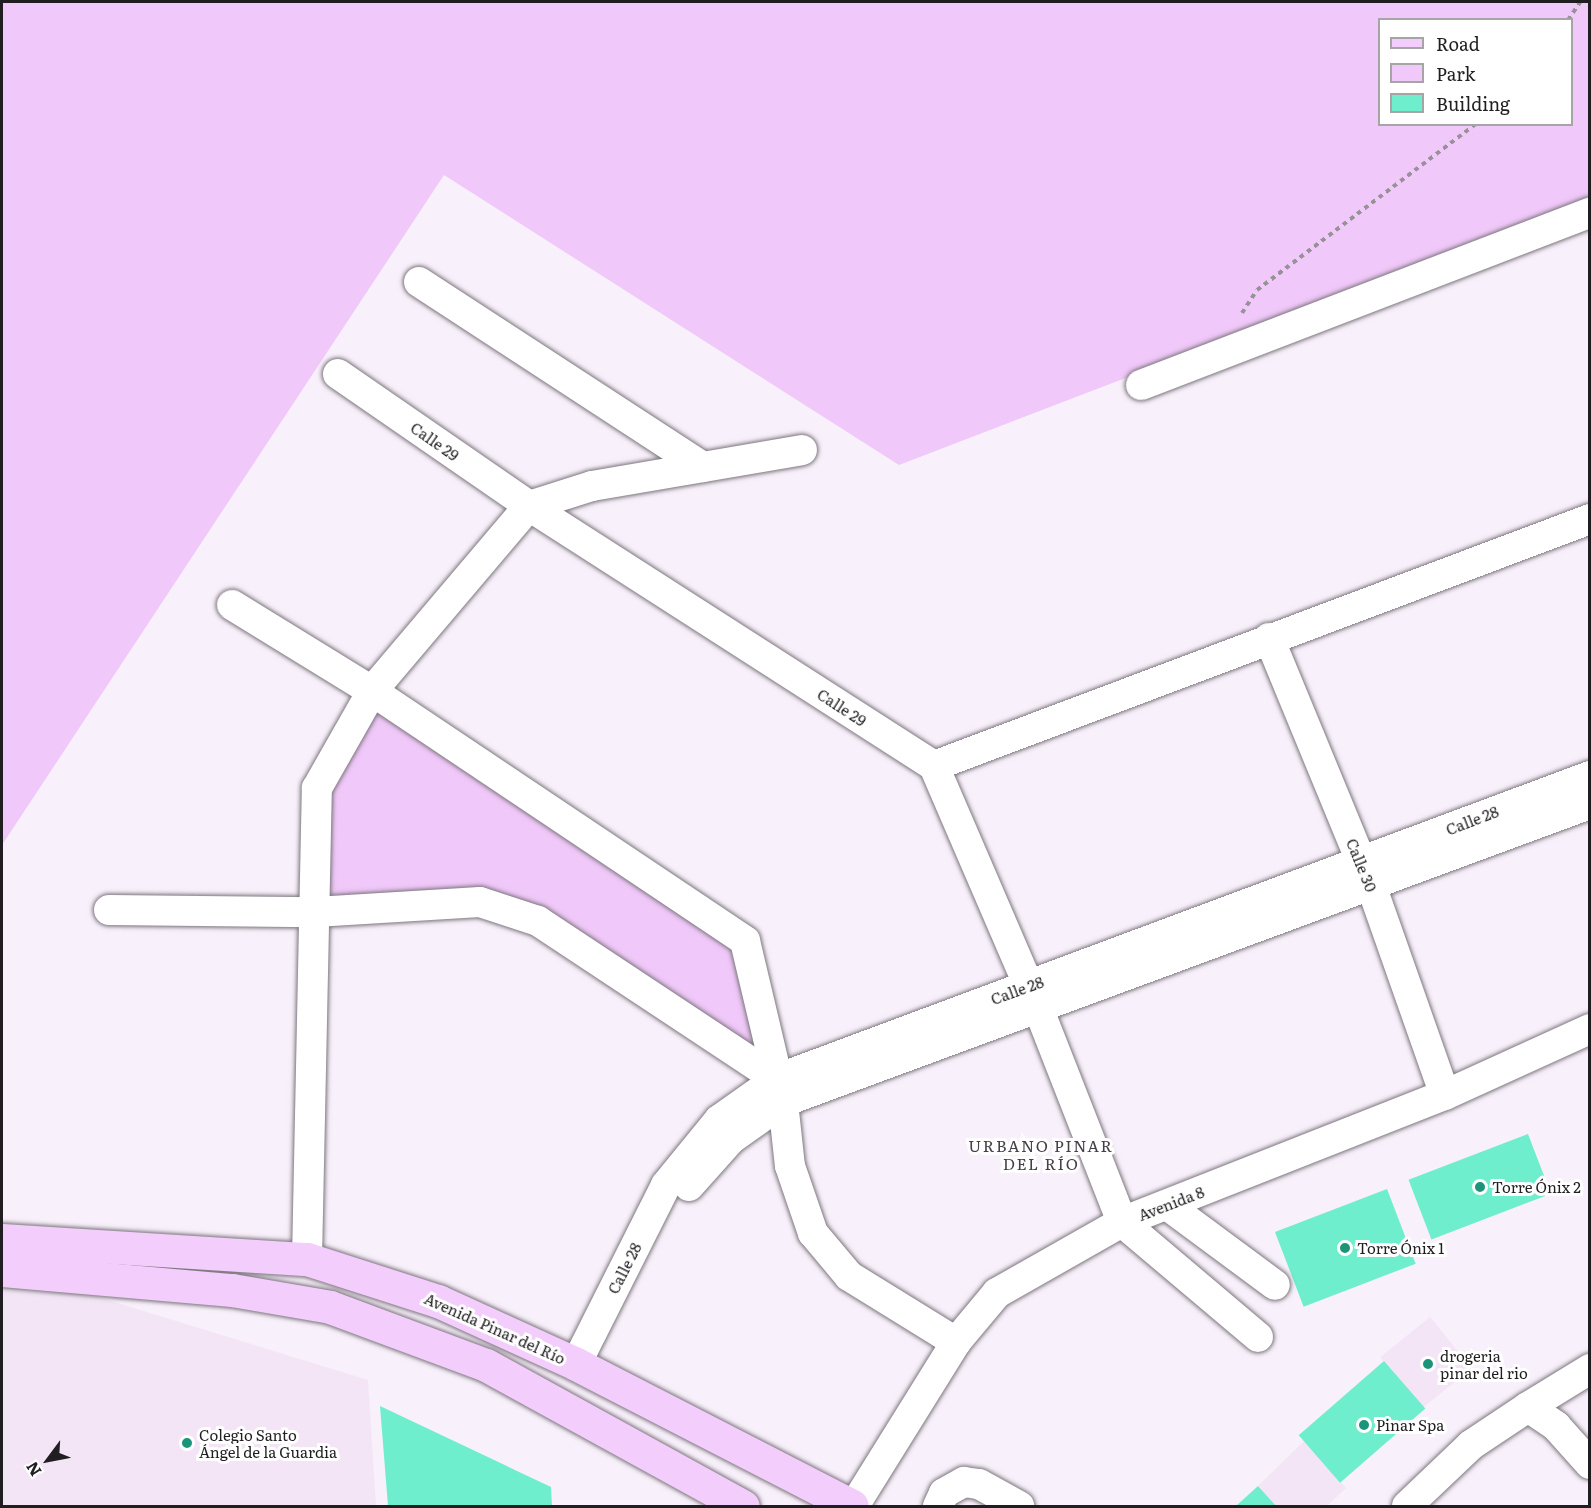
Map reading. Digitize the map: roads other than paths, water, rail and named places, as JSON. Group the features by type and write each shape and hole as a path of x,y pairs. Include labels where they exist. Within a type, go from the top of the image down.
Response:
{"main road":[{"name":"Avenida Pinar del Río","path":"2,1240 307,1259 438,1301 583,1367 853,1506"},
{"path":"2,1270 232,1290 330,1306 486,1365 743,1506"}],"street":[{"path":"1141,385 1590,213"},
{"path":"419,282 703,467"},
{"name":"Calle 29","path":"338,374 529,506 934,766"},
{"path":"307,1259 317,788 372,691 529,506 592,486 802,450"},
{"path":"1258,1337 1122,1222 1033,996 934,766 1590,519"},
{"path":"232,605 372,691 745,941 780,1090 790,1166 813,1233 849,1276 956,1342"},
{"name":"Calle 30","path":"1269,638 1366,875 1445,1095"},
{"name":"Calle 28","path":"1366,875 1590,776"},
{"name":"Calle 28","path":"583,1367 681,1195 731,1139 780,1090 1366,875 1590,804"},
{"path":"109,910 315,912 480,902 538,921 780,1090"},
{"name":"Avenida 8","path":"853,1506 956,1342 996,1293 1122,1222 1445,1095 1590,1029"},
{"path":"1167,1205 1275,1285"},
{"path":"1407,1506 1471,1445 1590,1368"},
{"path":"1528,1407 1556,1426 1590,1464"},
{"path":"938,1506 944,1493 964,1482 979,1484 1019,1506"}],"place":[{"name":"Torre Ónix 2","path":"1480,1187"},
{"name":"Torre Ónix 1","path":"1345,1248"},
{"name":"drogeria pinar del rio","path":"1428,1364"},
{"name":"Pinar Spa","path":"1364,1425"},
{"name":"Colegio Santo Ángel de la Guardia","path":"187,1443"}],"district":[{"name":"URBANO PINAR DEL RÍO","path":"1041,1154"}]}
